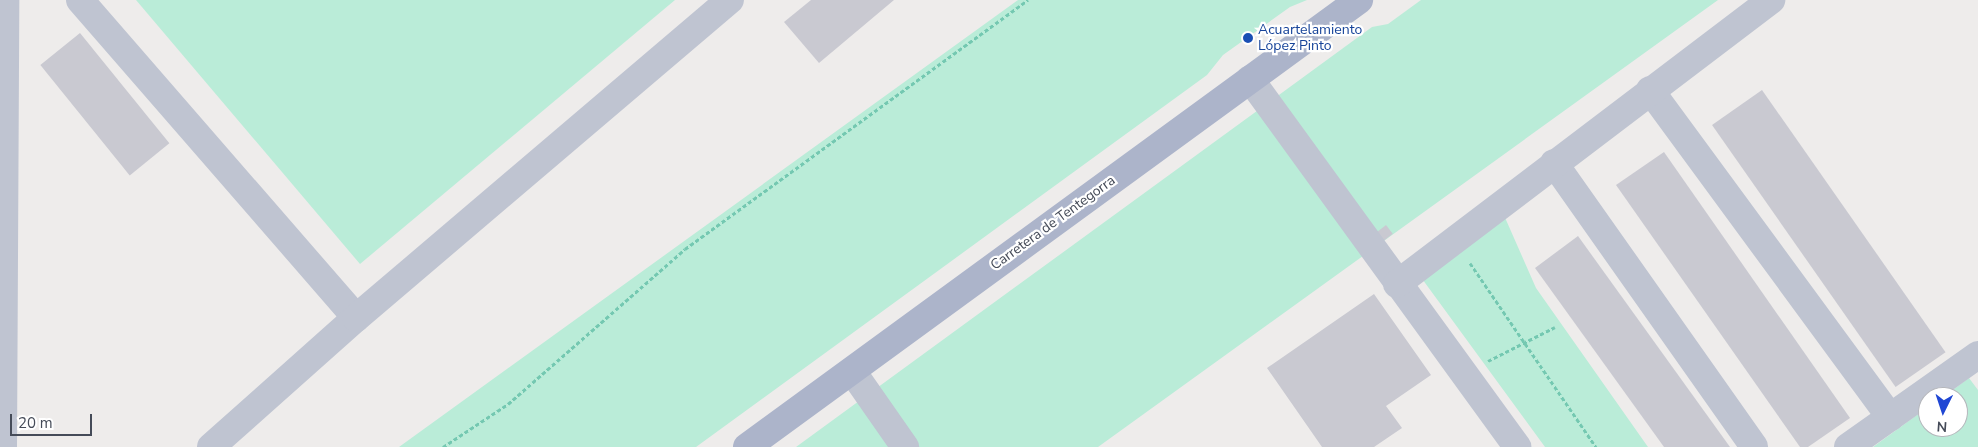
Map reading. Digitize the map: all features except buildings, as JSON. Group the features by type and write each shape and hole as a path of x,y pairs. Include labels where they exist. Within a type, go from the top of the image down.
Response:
{"main road":[{"name":"Carretera de Tentegorra","path":"747,447 1359,0"}],"lane":[{"path":"3,447 5,0"},
{"path":"80,0 356,318"},
{"path":"212,447 356,318 730,0"},
{"path":"1397,284 1650,90 1772,0"},
{"path":"1250,79 1517,447"},
{"path":"1650,90 1890,418"},
{"path":"1554,163 1754,447"},
{"path":"1848,447 1978,355"},
{"path":"852,371 905,447"}],"path":[{"path":"443,447 508,404 685,248 1028,0"},
{"path":"1454,240 1596,447"},
{"path":"1463,373 1555,327"}],"green space":[{"path":"136,0 675,0 360,264"},
{"path":"1018,0 1307,0 1290,7 1223,55 1207,75 696,447 399,447"},
{"path":"1421,0 1718,0 1098,447 796,447 1372,27 1388,24"},
{"path":"1503,213 1536,288 1648,447 1545,447 1420,276"},
{"path":"1969,378 1978,390 1978,447 1873,447 1918,414 1918,437 1968,437 1968,387 1957,387"}],"place":[{"name":"Acuartelamiento López Pinto","path":"1248,38"}]}
